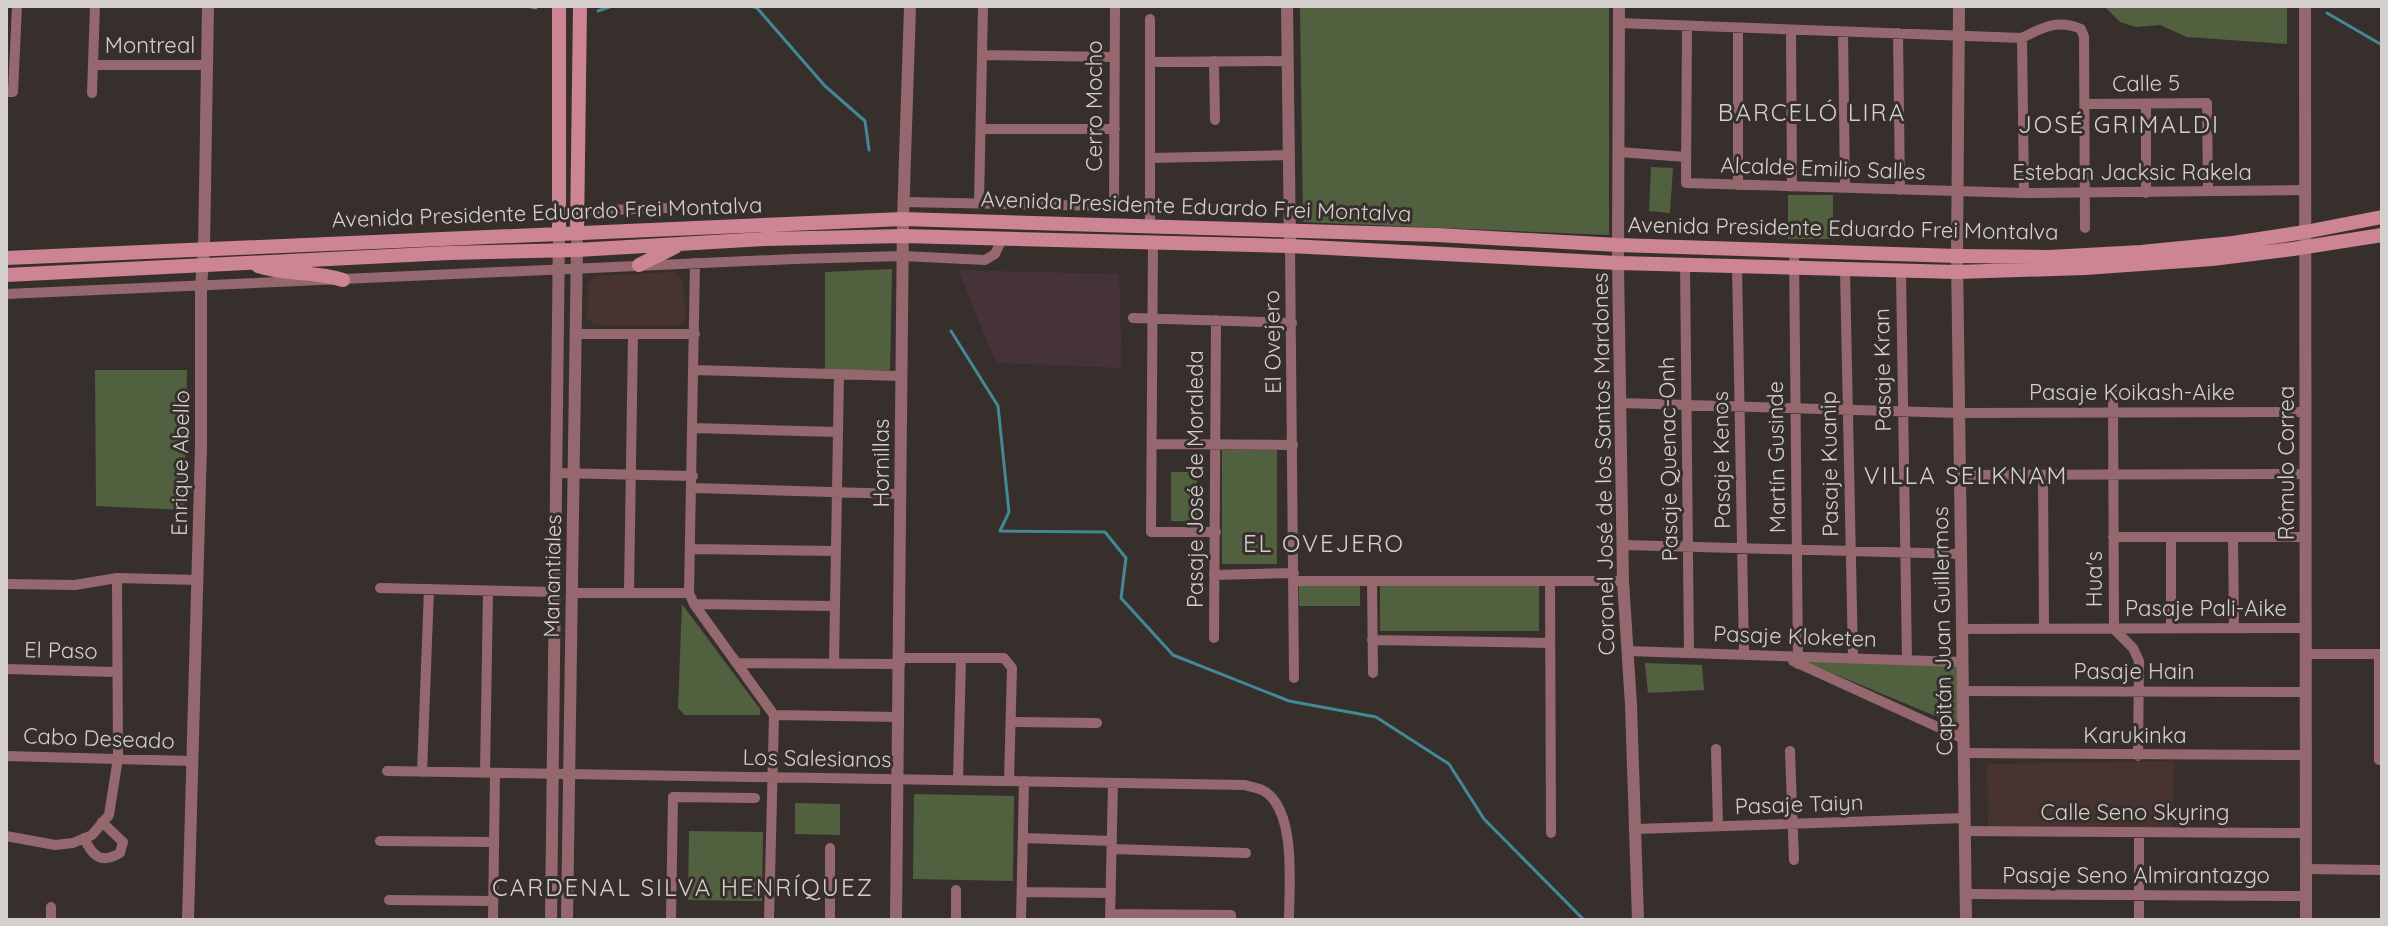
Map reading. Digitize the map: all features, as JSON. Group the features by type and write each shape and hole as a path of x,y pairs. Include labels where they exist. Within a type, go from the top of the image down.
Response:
{"main road":[{"path":"559,6 559,234"},
{"path":"577,233 580,6"},
{"name":"Avenida Presidente Eduardo Frei Montalva","path":"6,275 903,236 1153,242 1437,235 1618,245 2049,257 2141,252 2305,232 2382,217"},
{"name":"Avenida Presidente Eduardo Frei Montalva","path":"6,258 903,219 1150,226 1618,263 1957,272 2148,264 2305,248 2382,235"},
{"path":"639,265 680,244"},
{"path":"251,262 272,270 318,273 343,280"}],"street":[{"path":"6,92 13,92 17,6"},
{"path":"92,93 95,6"},
{"name":"Enrique Abello","path":"188,920 198,580 208,6"},
{"name":"Hornillas","path":"896,920 902,256 910,6"},
{"path":"979,203 983,6"},
{"name":"Cerro Mocho","path":"1111,206 1114,201 1115,6"},
{"name":"El Ovejero","path":"1287,6 1294,678"},
{"name":"Coronel José de los Santos Mardones","path":"1619,6 1618,263 1623,581 1638,920"},
{"name":"Capitán Juan Guillermos","path":"1959,6 1957,272 1966,920"},
{"name":"Rómulo Correa","path":"2305,6 2306,920"},
{"path":"1150,19 1150,226"},
{"path":"1619,23 2022,38 2050,24 2070,24 2081,29 2084,37 2085,228"},
{"path":"1619,152 1686,157 1687,26"},
{"path":"1738,28 1738,185"},
{"path":"1791,30 1792,187"},
{"path":"1843,32 1845,188"},
{"path":"1898,33 1900,190"},
{"path":"2022,38 2024,193"},
{"path":"982,55 1115,57"},
{"path":"1214,61 1215,120"},
{"path":"1150,62 1288,61"},
{"name":"Montreal","path":"93,65 207,65"},
{"name":"Calle 5","path":"2086,104 2207,103 2208,191"},
{"path":"2146,104 2146,193"},
{"path":"982,129 1115,129"},
{"path":"1150,158 1290,155"},
{"name":"Alcalde Emilio Salles","path":"1686,157 1686,183 1958,192"},
{"name":"Esteban Jacksic Rakela","path":"1958,192 2305,190"},
{"name":"Avenida Presidente Eduardo Frei Montalva","path":"904,202 1111,206"},
{"path":"577,211 668,208"},
{"name":"Manantiales","path":"567,920 577,233"},
{"name":"Manantiales","path":"551,920 559,234"},
{"name":"Avenida Presidente Eduardo Frei Montalva","path":"6,294 695,263 902,256 985,260 995,254 1002,239"},
{"path":"1153,242 1151,532 1216,532"},
{"name":"Martín Gusinde","path":"1794,250 1798,660"},
{"path":"695,263 689,593 774,715 769,920"},
{"name":"Pasaje Quenac-Onh","path":"1685,264 1689,653"},
{"name":"Pasaje Kenos","path":"1737,265 1744,655"},
{"name":"Pasaje Kuanip","path":"1845,270 1853,658"},
{"name":"Pasaje Kran","path":"1901,272 1907,660"},
{"path":"1133,318 1292,323"},
{"name":"Pasaje José de Moraleda","path":"1214,638 1216,320"},
{"path":"575,334 695,334"},
{"path":"629,592 633,334"},
{"path":"695,370 901,376"},
{"path":"834,663 839,374"},
{"name":"Hua's","path":"2113,393 2114,629 2137,654 2138,756"},
{"name":"Pasaje Koikash-Aike","path":"1621,403 1959,413 2306,412"},
{"path":"693,428 838,432"},
{"path":"1152,444 1293,445"},
{"path":"556,473 693,476"},
{"path":"1960,475 2306,474"},
{"path":"2043,475 2044,629"},
{"path":"693,488 900,494"},
{"path":"2113,537 2306,537"},
{"path":"2171,537 2171,628"},
{"path":"2233,537 2234,628"},
{"path":"1624,545 1961,554"},
{"path":"691,549 836,551"},
{"path":"1214,575 1372,581 1623,581"},
{"path":"6,584 75,585 117,578 198,580"},
{"path":"6,836 55,845 73,843 88,836 109,815 118,758 115,672 117,578"},
{"path":"1372,581 1373,673"},
{"path":"1550,583 1551,833"},
{"path":"380,588 555,592"},
{"path":"422,772 429,589"},
{"path":"488,592 493,920"},
{"path":"571,593 689,593"},
{"path":"694,604 835,606"},
{"name":"Pasaje Pali-Aike","path":"1962,629 2306,628"},
{"path":"1372,640 1550,643"},
{"name":"Pasaje Kloketen","path":"1627,651 1780,656 1798,660 1853,658 1962,662"},
{"path":"2306,654 2380,654 2379,760"},
{"path":"958,780 961,658"},
{"path":"736,663 1004,658 1012,668 1009,781"},
{"path":"1798,660 1964,739"},
{"name":"El Paso","path":"6,669 115,672"},
{"name":"Pasaje Hain","path":"1963,691 2306,692"},
{"path":"774,715 899,717"},
{"path":"1011,722 1097,723"},
{"path":"1716,749 1718,826"},
{"path":"1790,751 1794,860"},
{"name":"Karukinka","path":"1964,753 2306,755"},
{"name":"Cabo Deseado","path":"6,756 191,761"},
{"name":"Los Salesianos","path":"387,771 1245,785 1264,791 1283,817 1287,835 1289,920"},
{"path":"1021,920 1024,781"},
{"path":"1113,783 1110,917 1231,918"},
{"path":"671,920 673,797 755,798"},
{"path":"88,836 90,850 102,859 110,859 120,853 123,842 102,822"},
{"name":"Pasaje Taiyn","path":"1636,829 1793,824 1965,824"},
{"name":"Calle Seno Skyring","path":"1965,824 2139,832 2306,833"},
{"path":"2139,832 2139,920"},
{"path":"1023,838 1246,853"},
{"path":"380,841 494,842"},
{"path":"830,848 830,920"},
{"path":"2306,869 2382,870"},
{"path":"956,890 956,920"},
{"path":"1022,892 1111,893"},
{"name":"Pasaje Seno Almirantazgo","path":"1966,894 2306,896"},
{"path":"389,900 493,901"},
{"path":"51,907 51,920"}],"shaded area":[{"path":"958,270 1119,274 1122,368 996,363"},
{"path":"674,272 683,282 686,319 680,325 595,325 587,319 588,284 595,276"},
{"path":"2174,761 2172,829 1988,828 1987,764"}],"green space":[{"path":"1300,6 1609,6 1609,235 1303,222"},
{"path":"2104,6 2287,6 2287,44 2187,37 2160,25 2136,27 2120,22"},
{"path":"1651,167 1673,168 1670,213 1649,211"},
{"path":"1788,195 1833,195 1833,239 1788,239"},
{"path":"892,269 890,370 825,371 825,272"},
{"path":"95,370 187,370 184,510 96,506"},
{"path":"1222,450 1277,450 1277,564 1222,564"},
{"path":"1171,472 1197,472 1197,522 1171,521"},
{"path":"1299,585 1360,586 1360,606 1299,606"},
{"path":"1380,586 1539,586 1539,631 1380,631"},
{"path":"682,604 760,709 760,715 685,715 678,708"},
{"path":"1803,661 1964,664 1962,727"},
{"path":"1645,663 1702,665 1704,690 1648,693"},
{"path":"914,794 1014,796 1013,881 913,879"},
{"path":"795,803 840,804 840,835 795,834"},
{"path":"689,831 763,832 762,901 688,900"}],"waterway":[{"path":"527,6 536,8"},
{"path":"598,11 612,6"},
{"path":"680,6 685,6"},
{"path":"752,6 825,86 865,121 869,150"},
{"path":"2327,13 2382,45"},
{"path":"951,331 998,406 1009,512 1000,531 1105,532 1126,558 1121,598 1173,655 1289,701 1376,717 1449,764 1484,819 1584,920"}],"district":[{"name":"BARCELÓ LIRA","path":"1812,112"},
{"name":"JOSÉ GRIMALDI","path":"2119,124"},
{"name":"VILLA SELKNAM","path":"1966,475"},
{"name":"EL OVEJERO","path":"1324,543"},
{"name":"CARDENAL SILVA HENRÍQUEZ","path":"683,887"}]}
